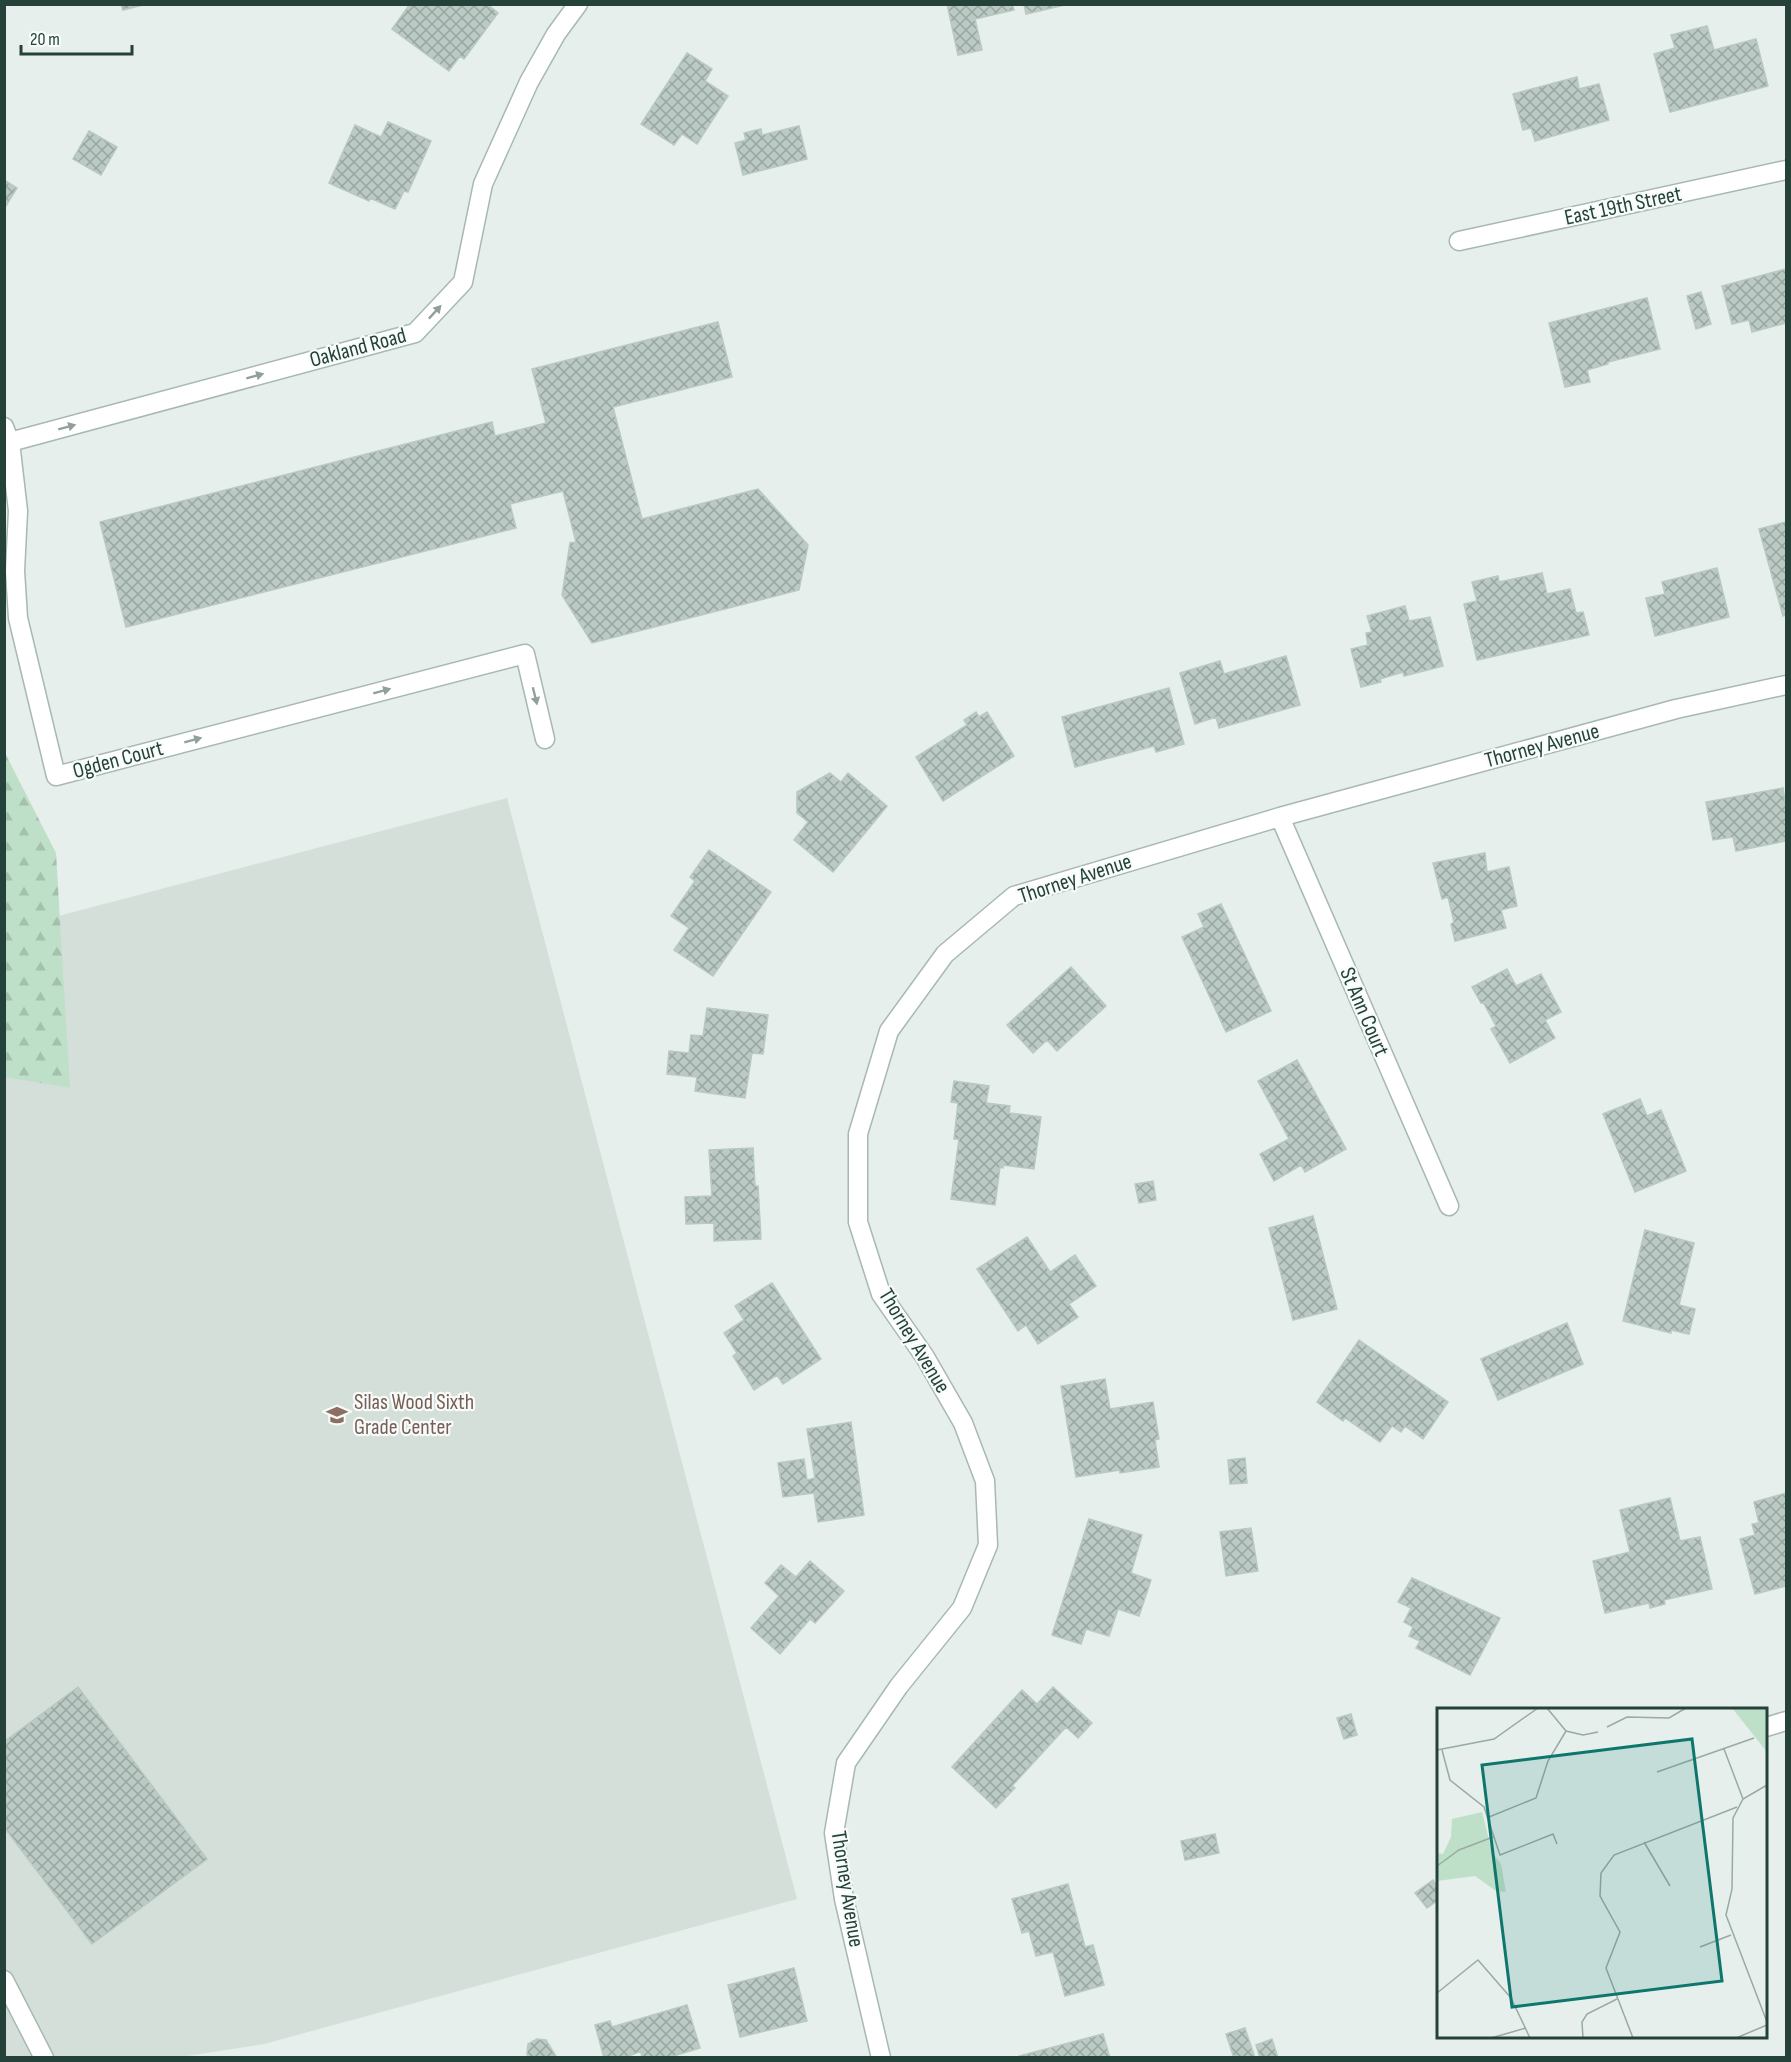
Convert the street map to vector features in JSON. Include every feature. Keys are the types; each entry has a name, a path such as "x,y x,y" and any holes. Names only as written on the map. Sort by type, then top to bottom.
{"street":[{"name":"Oakland Road","path":"7,435 416,333 463,282 483,184 529,82 556,34 578,4"},
{"name":"East 19th Street","path":"1459,241 1786,170"},
{"name":"Ogden Court","path":"7,435 18,511 11,620 56,776 525,654 545,739"},
{"name":"Thorney Avenue","path":"881,2058 844,1899 834,1833 846,1763 899,1686 962,1608 988,1545 985,1480 963,1423 924,1356 881,1294 858,1222 858,1134 889,1031 945,954 1014,896 1280,817 1656,714 1786,685"},
{"name":"St Ann Court","path":"1280,817 1449,1206"},
{"path":"1767,1727 1786,1721"},
{"path":"4,1980 44,2058"}],"shaded area":[{"name":"Silas Wood Sixth Grade Center","path":"507,798 797,1899 264,2044 175,2058 5,2058 5,930"}],"green space":[{"path":"5,753 56,853 70,1088 5,1077"}],"building":[{"path":"121,4 147,4 123,10"},
{"path":"410,4 487,4 498,13 464,59 460,56 449,71 392,29"},
{"path":"947,4 1012,4 1014,10 975,19 982,50 958,55"},
{"path":"1024,4 1069,4 1026,14"},
{"path":"1707,26 1714,50 1756,39 1768,86 1670,112 1654,54 1675,48 1671,35"},
{"path":"687,53 712,69 705,81 728,96 697,144 682,134 674,145 641,124"},
{"path":"1577,77 1579,89 1599,84 1609,120 1535,141 1531,128 1523,130 1513,94"},
{"path":"388,122 431,141 408,192 404,191 395,209 370,198 369,201 329,183 355,125 381,137"},
{"path":"799,126 807,159 743,175 735,143 746,140 744,133 761,129 762,135"},
{"path":"89,131 117,147 101,175 73,159"},
{"path":"4,180 17,188 4,209"},
{"path":"1786,269 1786,323 1752,332 1749,320 1732,324 1722,286"},
{"path":"1701,292 1711,324 1696,329 1687,296"},
{"path":"1647,298 1660,349 1608,362 1608,364 1587,370 1590,382 1565,387 1549,323"},
{"path":"718,322 732,377 613,407 642,519 758,489 808,545 799,590 592,643 562,595 570,543 576,542 563,491 510,504 516,528 126,627 100,522 492,422 495,436 546,423 532,369"},
{"path":"1786,522 1786,615 1783,616 1759,529"},
{"path":"1717,568 1729,617 1655,636 1646,598 1665,594 1662,582"},
{"path":"1542,573 1547,594 1570,589 1576,613 1583,612 1589,635 1477,660 1464,604 1477,601 1472,582 1498,576 1499,582"},
{"path":"1405,606 1409,621 1430,617 1443,666 1404,676 1403,672 1380,679 1381,682 1361,687 1351,649 1368,645 1366,633 1372,632 1367,616"},
{"path":"1286,656 1300,705 1219,728 1216,717 1195,724 1180,673 1220,661 1224,674"},
{"path":"1169,688 1184,744 1156,752 1154,746 1075,767 1062,717"},
{"path":"976,712 979,717 987,712 1014,756 943,801 916,757 967,725 964,720"},
{"path":"830,773 841,782 848,773 887,806 833,872 794,840 808,822 797,813 797,792"},
{"path":"1783,788 1786,809 1786,841 1736,851 1733,837 1713,840 1706,802"},
{"path":"709,850 771,892 713,976 674,950 689,928 671,916 695,881 690,877"},
{"path":"1485,853 1487,872 1509,867 1517,906 1501,910 1506,928 1455,941 1451,924 1454,922 1448,897 1442,899 1433,863"},
{"path":"1221,904 1271,1011 1226,1032 1182,937 1204,927 1198,914"},
{"path":"1071,967 1106,1006 1057,1051 1047,1040 1033,1053 1007,1025"},
{"path":"1507,969 1516,986 1541,974 1561,1012 1545,1020 1555,1038 1510,1063 1491,1029 1496,1026 1472,987"},
{"path":"707,1008 768,1015 763,1054 752,1053 745,1098 695,1091 697,1077 667,1074 669,1051 689,1053 691,1035 703,1036"},
{"path":"1297,1060 1346,1149 1305,1172 1301,1165 1274,1181 1260,1154 1289,1139 1258,1081"},
{"path":"954,1081 989,1086 986,1103 1010,1106 1009,1113 1041,1117 1034,1169 1003,1165 1003,1168 1000,1167 995,1205 951,1199 959,1139 954,1139 958,1103 951,1102"},
{"path":"1640,1099 1647,1116 1661,1110 1686,1171 1635,1192 1603,1114"},
{"path":"753,1148 761,1239 714,1241 714,1223 686,1224 685,1197 712,1196 709,1150"},
{"path":"1153,1181 1156,1200 1139,1203 1135,1184"},
{"path":"1313,1216 1337,1309 1293,1320 1269,1228"},
{"path":"1645,1230 1694,1243 1679,1305 1695,1309 1689,1334 1671,1330 1671,1333 1623,1321"},
{"path":"1027,1237 1050,1272 1075,1255 1096,1286 1069,1304 1078,1317 1038,1344 1026,1325 1018,1331 977,1269"},
{"path":"772,1283 821,1359 783,1384 777,1375 754,1390 733,1356 737,1353 724,1333 744,1320 735,1306"},
{"path":"1567,1323 1583,1364 1498,1400 1481,1359"},
{"path":"1359,1340 1448,1402 1423,1439 1405,1426 1401,1432 1392,1426 1380,1442 1345,1418 1343,1421 1317,1402"},
{"path":"1105,1379 1110,1409 1153,1402 1159,1439 1155,1440 1159,1467 1076,1477 1061,1386"},
{"path":"851,1422 864,1515 818,1522 814,1493 783,1497 778,1463 804,1459 807,1480 815,1478 807,1429"},
{"path":"1245,1458 1247,1483 1230,1484 1228,1460"},
{"path":"1786,1493 1786,1586 1755,1594 1740,1539 1755,1535 1752,1524 1759,1523 1754,1502"},
{"path":"1670,1498 1680,1541 1700,1537 1712,1589 1664,1600 1665,1604 1650,1608 1649,1603 1605,1613 1593,1561 1630,1552 1620,1510"},
{"path":"1089,1519 1142,1535 1131,1573 1151,1580 1139,1616 1118,1609 1109,1636 1086,1629 1081,1644 1052,1635"},
{"path":"1251,1528 1258,1571 1226,1576 1220,1532"},
{"path":"810,1561 844,1591 815,1623 810,1619 780,1654 751,1628 779,1596 765,1583 781,1565 796,1577"},
{"path":"1412,1578 1500,1618 1470,1675 1416,1648 1420,1641 1409,1636 1413,1627 1404,1622 1411,1608 1398,1602"},
{"path":"78,1687 207,1859 92,1944 4,1827 4,1742"},
{"path":"1053,1687 1092,1723 1078,1738 1066,1727 1012,1786 1015,1788 996,1808 952,1767 1022,1690 1037,1704"},
{"path":"1351,1714 1357,1735 1344,1739 1337,1718"},
{"path":"1215,1834 1219,1853 1185,1860 1181,1841"},
{"path":"1433,1880 1437,1886 1437,1901 1427,1908 1415,1893"},
{"path":"1068,1884 1085,1947 1093,1945 1104,1985 1065,1996 1053,1952 1036,1956 1029,1931 1022,1933 1012,1899"},
{"path":"794,1968 807,2021 740,2037 728,1985"},
{"path":"687,2005 700,2048 667,2058 642,2058 641,2051 624,2058 604,2058 595,2025 610,2021 612,2027"},
{"path":"1245,2028 1255,2058 1234,2058 1226,2034"},
{"path":"1103,2034 1110,2058 1019,2058 1019,2056"},
{"path":"537,2039 546,2040 557,2058 529,2058 528,2044"},
{"path":"1272,2039 1278,2058 1260,2058 1256,2045"}],"place":[{"name":"Silas Wood Sixth Grade Center","path":"337,1415"}]}
